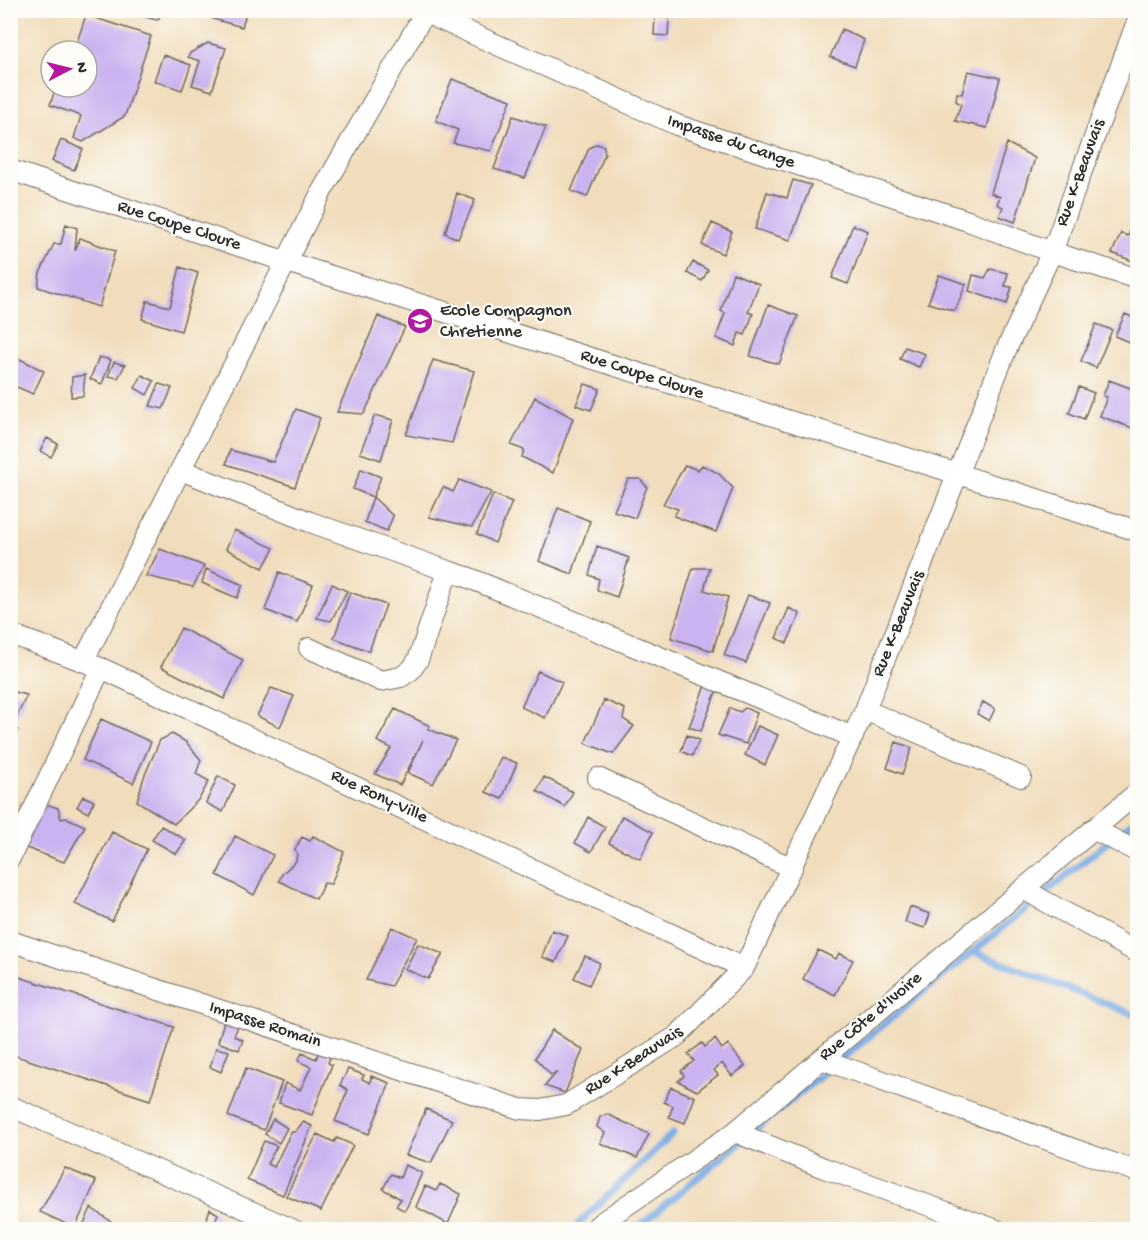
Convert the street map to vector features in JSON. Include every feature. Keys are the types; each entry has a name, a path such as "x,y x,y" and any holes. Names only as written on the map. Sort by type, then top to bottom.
{"street":[{"name":"Impasse du Cange","path":"422,12 677,125 1137,279"},
{"path":"10,858 92,664 180,470 322,191 422,12"},
{"name":"Rue K-Beauvais","path":"520,1109 540,1110 566,1106 678,1036 744,968 865,710 1006,350 1052,252 1137,19"},
{"name":"Rue Coupe Cloure","path":"10,170 287,262 1137,531"},
{"path":"180,470 310,522 467,577 853,737"},
{"path":"309,648 381,681 401,677 411,670 418,660 448,572"},
{"name":"Rue Rony-Ville","path":"10,634 92,664 744,968"},
{"path":"865,710 1021,777"},
{"path":"598,778 792,868"},
{"name":"Rue Côte d'Ivoire","path":"603,1227 735,1132 1137,792"},
{"path":"1093,829 1137,852"},
{"path":"1023,889 1137,953"},
{"name":"Impasse Romain","path":"10,941 520,1109"},
{"path":"821,1059 1137,1172"},
{"path":"10,1106 294,1230"},
{"path":"735,1132 824,1168 997,1230"}],"building":[{"path":"117,10 162,10 158,20"},
{"path":"216,10 247,10 242,27 213,19"},
{"path":"86,15 151,36 125,116 83,142 74,138 81,116 50,105 52,99 99,99 99,39 78,39"},
{"path":"655,17 669,18 668,36 654,35"},
{"path":"842,29 864,40 855,66 830,57"},
{"path":"208,43 226,48 212,91 192,85 200,61 188,57 190,53"},
{"path":"163,55 191,65 182,90 154,81"},
{"path":"1138,61 1138,84 1131,82"},
{"path":"968,71 1000,78 987,128 955,121 961,104 956,101 957,93 962,94"},
{"path":"452,79 511,100 491,151 453,143 458,130 436,121"},
{"path":"513,116 546,127 525,178 494,169"},
{"path":"61,140 83,149 74,170 52,161"},
{"path":"1007,143 1035,158 1015,222 999,216 1003,207 997,204 1000,197 991,193"},
{"path":"596,144 604,146 605,154 587,197 571,191 589,148"},
{"path":"793,180 811,185 790,240 755,229 767,192 787,198"},
{"path":"457,193 475,200 458,239 445,233"},
{"path":"1136,216 1138,217 1138,263 1112,253 1121,233 1128,236"},
{"path":"712,223 732,232 723,254 702,245"},
{"path":"66,224 77,228 75,251 80,238 115,251 99,307 38,287 40,273 54,244 61,244"},
{"path":"853,225 868,231 848,284 832,278"},
{"path":"693,262 708,270 702,281 687,273"},
{"path":"180,267 198,273 181,331 142,319 147,301 170,307"},
{"path":"990,269 1008,273 1005,286 1012,287 1007,304 969,291 973,275 985,278"},
{"path":"733,273 759,284 748,312 753,314 745,335 739,333 735,346 716,338 725,313 721,311"},
{"path":"939,275 966,284 955,311 928,303"},
{"path":"768,305 798,316 779,364 750,356"},
{"path":"1125,314 1138,320 1138,346 1115,336"},
{"path":"378,316 405,327 364,414 337,412"},
{"path":"1096,324 1112,330 1096,368 1081,361"},
{"path":"905,347 925,354 919,367 900,359"},
{"path":"14,356 44,371 33,394 10,384 10,365"},
{"path":"99,357 111,360 102,384 90,379"},
{"path":"433,360 474,371 452,443 406,435"},
{"path":"114,362 125,365 118,378 108,376"},
{"path":"85,375 83,396 71,397 72,377"},
{"path":"142,375 154,381 147,395 135,388"},
{"path":"1109,380 1138,391 1138,414 1132,428 1100,416 1107,397 1103,396"},
{"path":"159,384 172,388 163,409 150,406"},
{"path":"585,384 600,389 591,410 576,405"},
{"path":"1079,387 1094,393 1084,419 1069,413"},
{"path":"535,397 573,418 553,473 522,457 524,450 511,445"},
{"path":"296,409 320,418 295,487 226,464 230,450 273,462"},
{"path":"375,415 393,420 381,460 360,453"},
{"path":"47,438 58,444 51,457 40,451"},
{"path":"685,465 698,470 702,465 718,473 733,488 716,532 674,516 678,509 663,504"},
{"path":"361,469 381,477 373,497 353,489"},
{"path":"628,479 640,479 647,487 635,518 614,511"},
{"path":"459,480 491,492 472,527 429,517 443,487 453,492"},
{"path":"493,494 512,502 495,543 477,534"},
{"path":"373,497 393,516 387,531 365,522"},
{"path":"558,508 590,521 572,574 539,561"},
{"path":"234,530 274,548 263,568 226,549"},
{"path":"597,546 629,558 617,597 597,590 599,579 589,575"},
{"path":"160,549 204,566 193,587 146,576"},
{"path":"693,568 710,568 704,590 728,597 713,651 671,638"},
{"path":"206,569 243,585 237,598 202,583"},
{"path":"279,572 313,585 297,622 265,610"},
{"path":"332,584 347,591 331,621 317,618"},
{"path":"350,592 386,605 369,651 334,638"},
{"path":"748,595 770,603 746,663 724,655"},
{"path":"789,608 800,614 787,643 776,638"},
{"path":"181,628 243,660 224,699 161,667"},
{"path":"538,671 562,682 545,718 521,707"},
{"path":"706,683 718,687 701,731 689,727"},
{"path":"271,688 294,696 280,727 257,716"},
{"path":"10,691 27,695 13,724 10,724"},
{"path":"604,700 625,709 623,719 634,726 613,754 585,743"},
{"path":"983,702 995,709 989,721 977,714"},
{"path":"730,708 740,712 745,708 757,713 746,744 718,735"},
{"path":"395,709 430,726 428,729 456,740 433,784 408,773 423,740 400,785 375,774 391,748 377,741"},
{"path":"101,719 151,742 133,783 83,760"},
{"path":"758,726 778,735 765,765 745,755"},
{"path":"10,727 18,730 10,745"},
{"path":"172,734 186,742 201,760 196,774 209,781 199,799 174,824 137,801 144,777 160,740"},
{"path":"687,735 699,740 692,756 681,751"},
{"path":"896,742 912,748 902,774 887,768"},
{"path":"501,757 517,763 502,799 486,792"},
{"path":"218,776 235,785 223,812 206,803"},
{"path":"544,777 573,792 565,807 537,791"},
{"path":"83,796 94,801 88,813 77,807"},
{"path":"43,803 58,808 61,819 67,818 85,826 64,862 21,846"},
{"path":"622,816 653,832 640,859 609,843"},
{"path":"588,817 605,827 591,852 575,843"},
{"path":"161,826 186,840 176,854 152,840"},
{"path":"112,832 147,849 112,921 75,904"},
{"path":"235,836 273,855 254,895 217,875"},
{"path":"313,836 344,852 331,884 324,883 316,899 279,881 282,874 296,861 295,849 302,837 310,841"},
{"path":"910,907 930,914 925,928 905,922"},
{"path":"392,927 417,938 391,986 366,980"},
{"path":"552,930 568,936 556,962 542,957"},
{"path":"418,944 443,954 428,979 405,969"},
{"path":"818,950 836,959 839,953 853,960 835,995 803,979"},
{"path":"585,956 600,963 589,985 574,978"},
{"path":"10,974 174,1027 150,1100 10,1054"},
{"path":"224,1021 238,1026 234,1036 243,1040 239,1050 218,1042"},
{"path":"552,1030 583,1050 565,1093 545,1086 557,1072 551,1075 535,1058"},
{"path":"715,1039 722,1049 728,1044 745,1066 732,1076 722,1063 714,1070 718,1075 697,1091 678,1081 684,1076 681,1071 694,1061 688,1054 702,1043 705,1047"},
{"path":"216,1048 229,1051 221,1072 210,1067"},
{"path":"320,1049 332,1052 328,1063 332,1065 312,1115 279,1103 285,1083 300,1090 311,1067 298,1061 302,1053 316,1059"},
{"path":"246,1068 282,1082 264,1130 228,1116"},
{"path":"348,1069 364,1075 362,1079 370,1083 371,1076 390,1083 369,1134 335,1121 348,1090 340,1085"},
{"path":"671,1087 695,1097 685,1123 669,1117 673,1106 664,1102"},
{"path":"426,1109 452,1120 431,1163 406,1155"},
{"path":"607,1114 649,1134 637,1158 600,1143 605,1133 597,1127 600,1117"},
{"path":"273,1119 287,1128 279,1143 265,1134"},
{"path":"303,1122 312,1126 283,1195 247,1180 264,1141 277,1146 267,1164 274,1167 291,1132 295,1132"},
{"path":"317,1134 334,1142 337,1138 353,1145 321,1211 286,1196"},
{"path":"405,1165 422,1173 405,1211 396,1206 401,1199 383,1189 391,1174 400,1178"},
{"path":"65,1168 96,1181 75,1228 40,1212"},
{"path":"440,1184 461,1194 448,1224 416,1207 425,1186 436,1191"},
{"path":"91,1208 115,1224 113,1230 81,1230"},
{"path":"210,1209 218,1214 211,1230 203,1230"}],"waterway":[{"path":"635,1230 1138,817"},
{"path":"974,952 1138,1016"},
{"path":"572,1230 673,1133"}],"place":[{"name":"Ecole Compagnon Chretienne","path":"420,321"}]}
